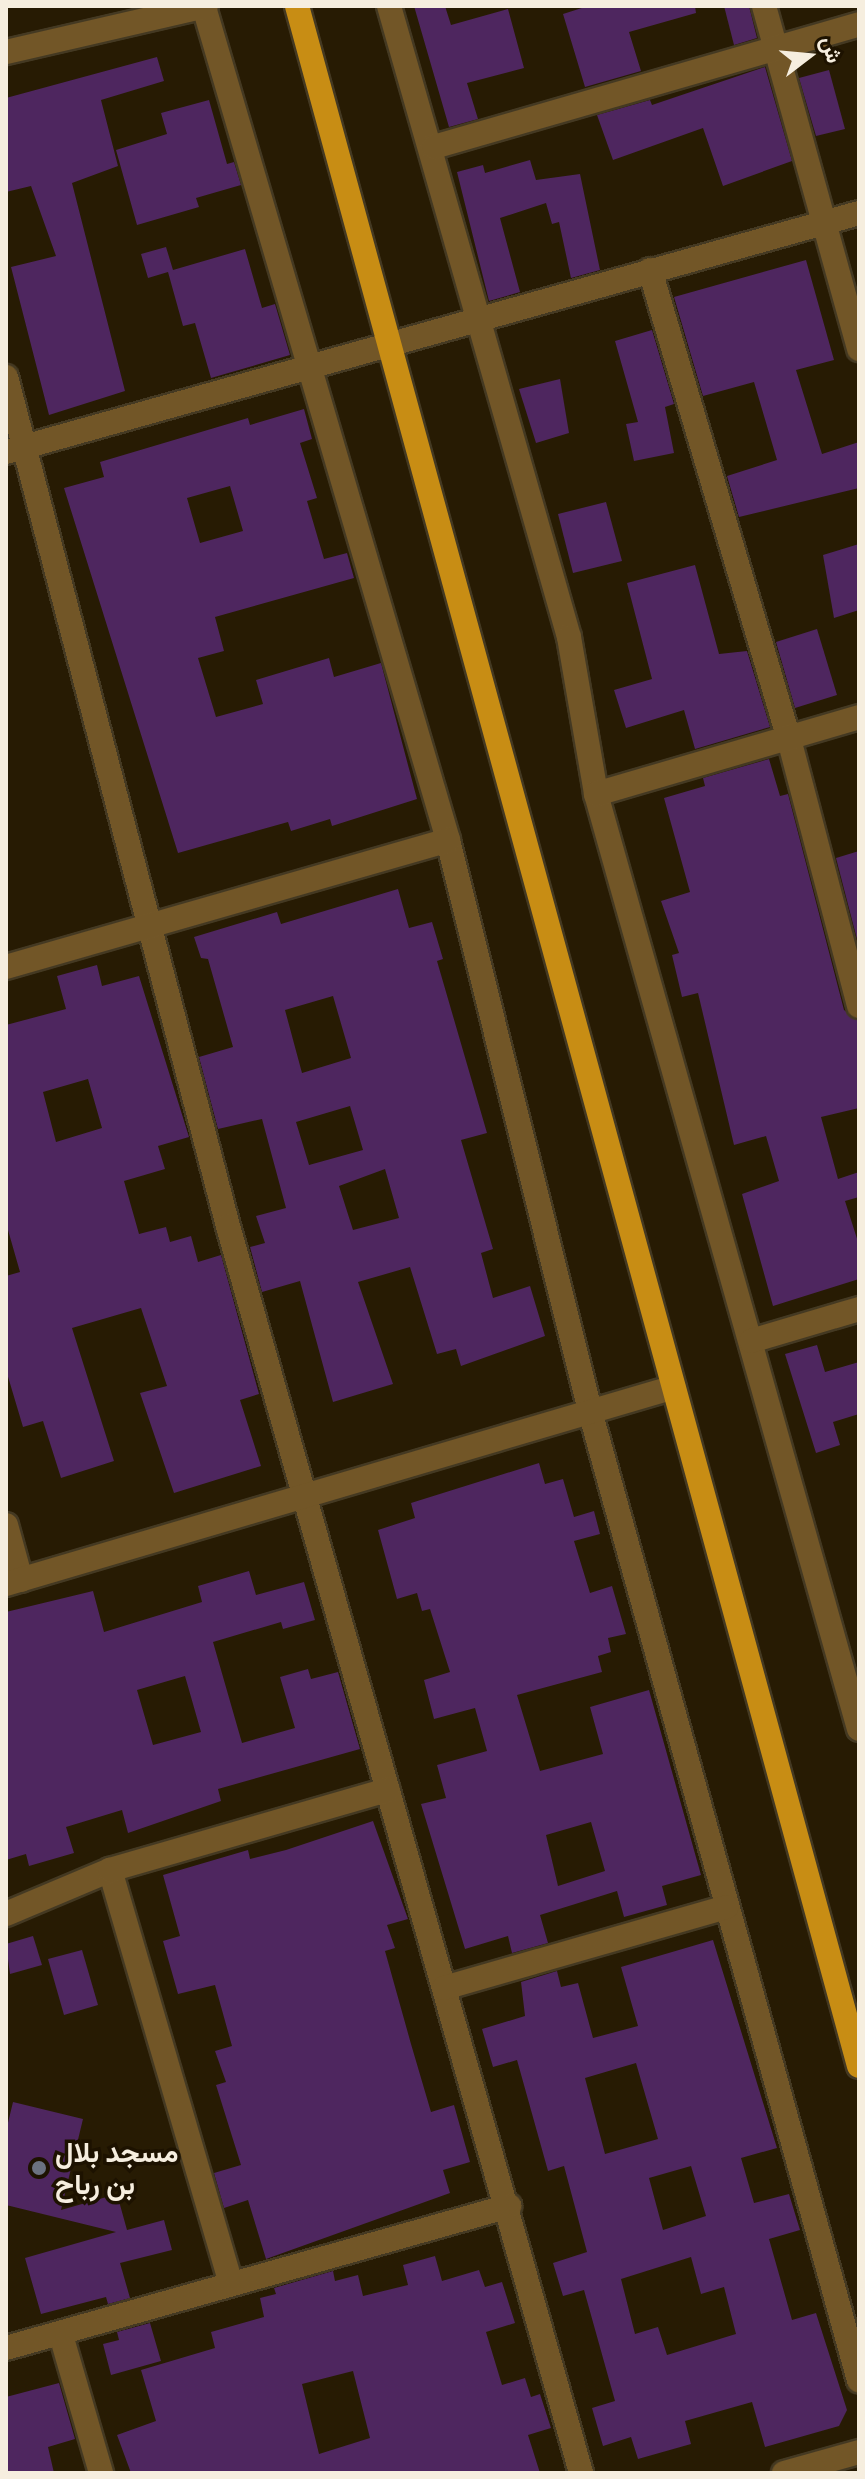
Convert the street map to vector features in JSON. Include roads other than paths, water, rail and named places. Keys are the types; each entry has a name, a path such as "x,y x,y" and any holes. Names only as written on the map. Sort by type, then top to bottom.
{"main road":[{"path":"297,6 859,2066"}],"street":[{"path":"6,52 205,6 307,367 448,840 590,1411 859,2380"},
{"path":"389,6 434,147 478,322 569,637 596,794 751,1341 852,1682 859,1729"},
{"path":"764,6 859,349"},
{"path":"434,147 777,52 859,24"},
{"path":"16,450 859,213"},
{"path":"650,270 789,739 859,1006"},
{"path":"6,377 16,450 303,1497 509,2206 581,2473"},
{"path":"596,794 859,717"},
{"path":"6,967 448,840"},
{"path":"751,1341 859,1309"},
{"path":"6,1525 13,1582 674,1387"},
{"path":"6,1914 110,1870 388,1790"},
{"path":"110,1870 230,2281"},
{"path":"444,1988 727,1907"},
{"path":"6,2348 61,2335 230,2281 509,2206"},
{"path":"61,2335 101,2473"},
{"path":"784,2473 859,2452"}],"place":[{"name":"مسجد بلال بن رباح","path":"39,2168"}]}
